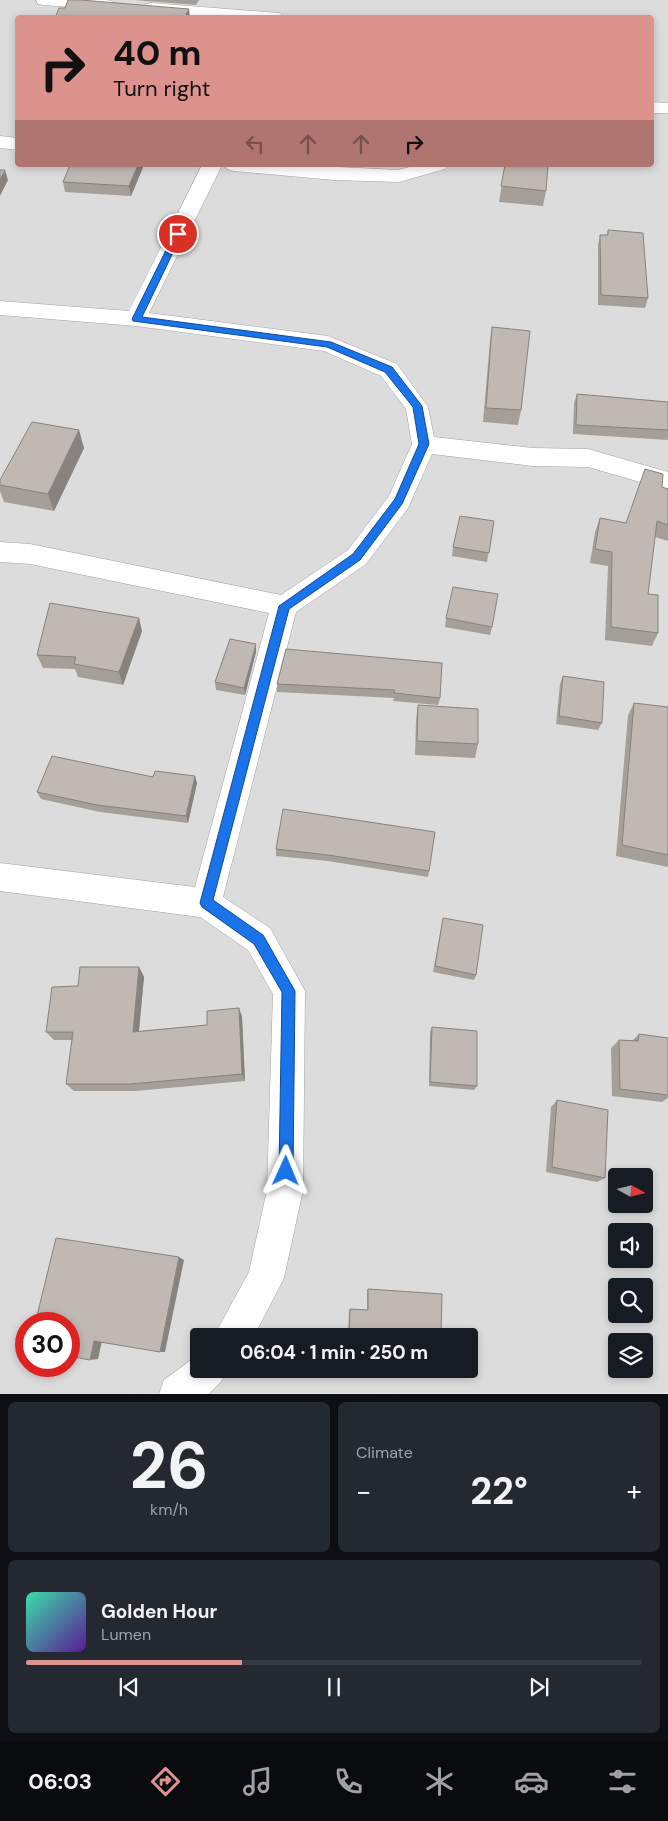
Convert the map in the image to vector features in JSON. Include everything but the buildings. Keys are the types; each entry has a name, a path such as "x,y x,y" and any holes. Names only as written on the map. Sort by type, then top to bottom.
{"street":[{"path":"44,0 241,15"},
{"path":"654,107 668,108"},
{"path":"0,142 15,144"},
{"path":"136,319 211,167"},
{"path":"256,167 334,174 400,176 431,167"},
{"path":"0,308 136,319 328,344 388,370 417,406 424,444 399,501 357,557 284,606 206,903"},
{"path":"424,444 533,457 588,458 668,481"},
{"path":"0,552 30,554 284,606"},
{"path":"0,877 206,903 259,939 289,991 285,1190 266,1278 238,1328"},
{"path":"178,1394 197,1378"}],"shaded area":[{"path":"0,0 668,0 668,1393 0,1394"}],"route":[{"path":"178,234 136,319 328,344 388,370 417,406 424,444 399,501 357,557 284,606 206,903 259,939 289,991 286,1171"}]}
